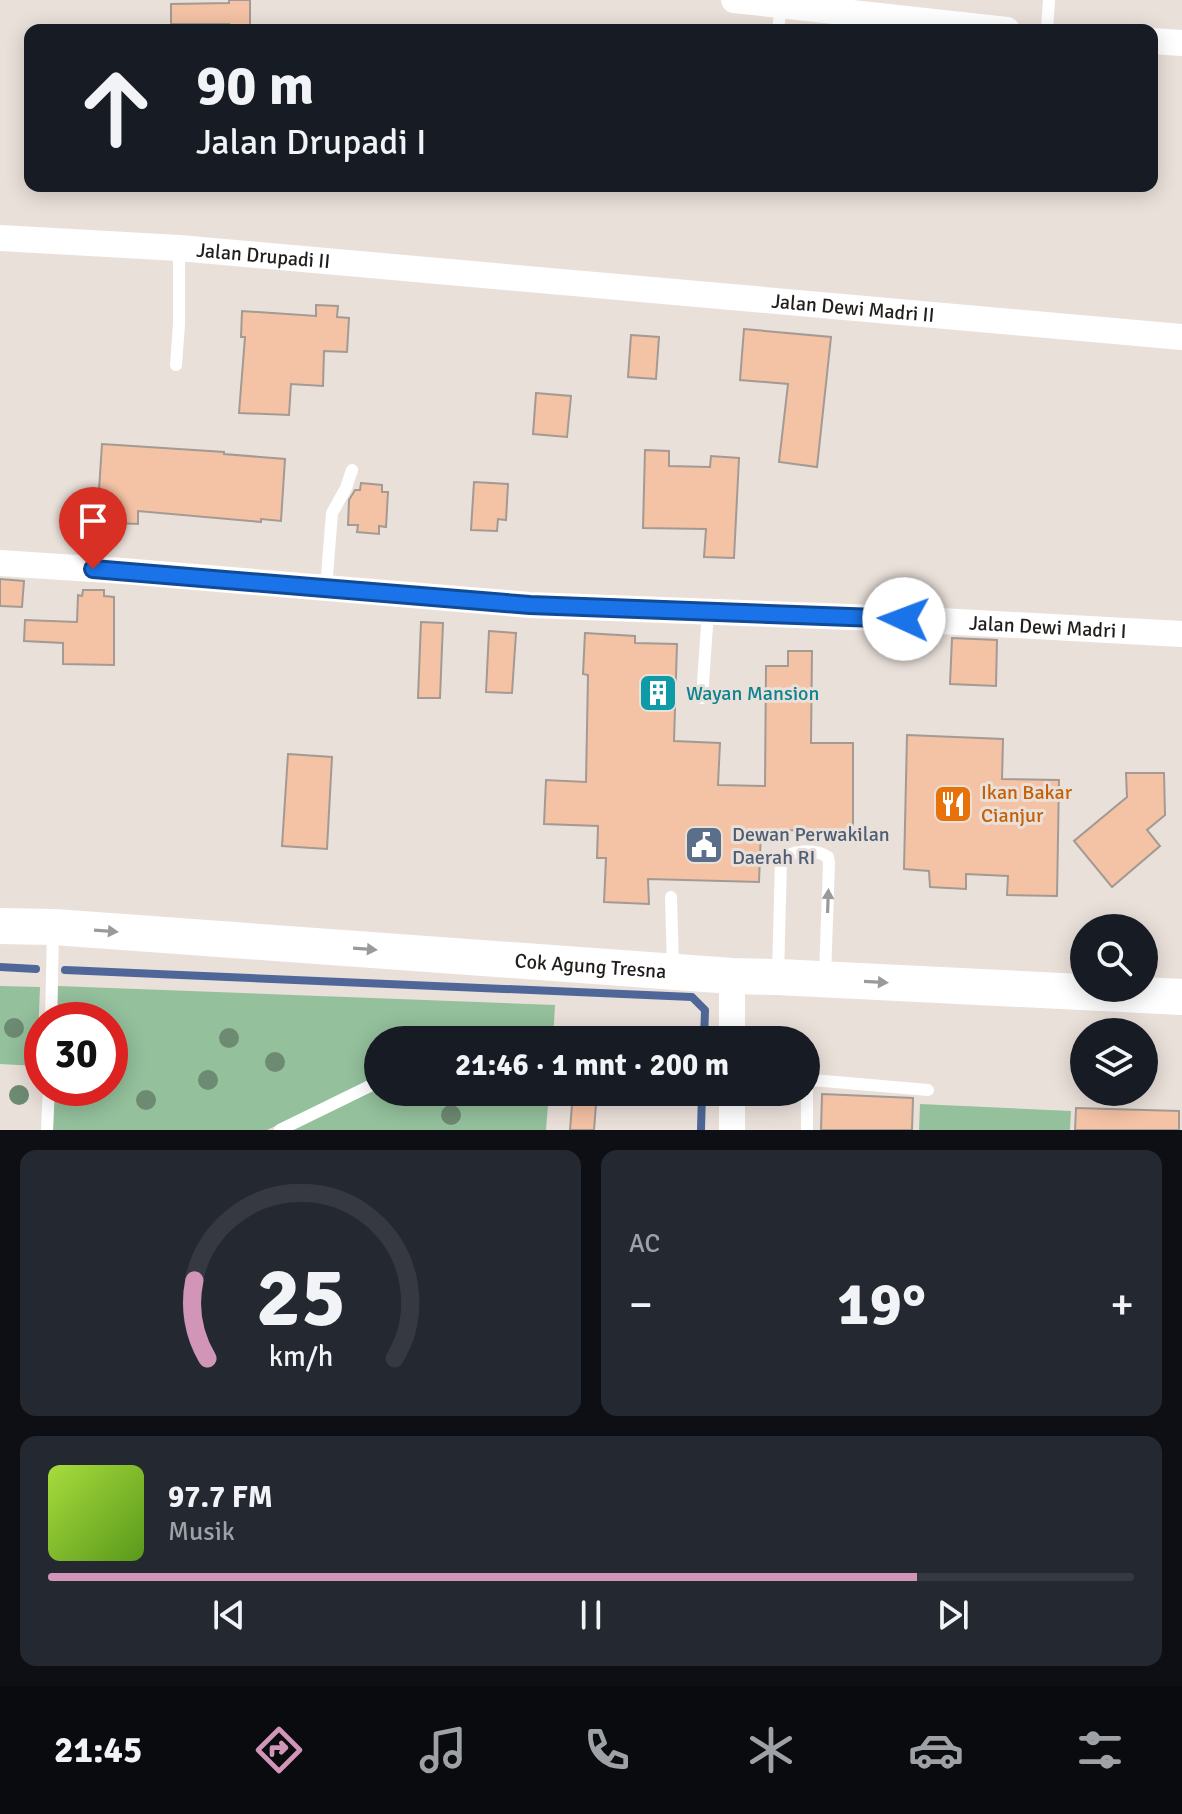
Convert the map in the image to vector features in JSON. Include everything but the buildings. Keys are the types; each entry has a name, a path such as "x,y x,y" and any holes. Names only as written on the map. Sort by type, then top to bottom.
{"main road":[{"name":"Cok Agung Tresna","path":"0,926 54,927 732,976 1182,997"}],"street":[{"path":"734,0 779,18 823,5 921,24"},
{"path":"1158,41 1182,43"},
{"name":"Jalan Drupadi II","path":"0,238 179,248 525,279"},
{"name":"Jalan Dewi Madri II","path":"525,279 1182,337"},
{"name":"Jalan Dewi Madri I","path":"0,563 530,605 904,619 1182,634"},
{"path":"732,976 732,1026"},
{"path":"732,1106 732,1130"}],"lane":[{"path":"1047,24 1049,0"},
{"path":"176,365 179,248"},
{"path":"326,588 332,513 352,470"},
{"path":"702,698 708,611"},
{"path":"778,977 781,860 791,852 821,852 828,857 829,863 825,979"},
{"path":"671,897 673,970"},
{"path":"52,1002 54,927"},
{"path":"807,1130 807,1087 812,1080 928,1090"},
{"path":"280,1130 364,1089"},
{"path":"47,1130 48,1106"}],"green space":[{"path":"0,986 40,987 39,1002 24,1002 24,1065 0,1064"},
{"path":"58,986 555,1005 554,1026 364,1026 364,1085 267,1130 53,1130 54,1106 128,1106 128,1002 58,1002"},
{"path":"364,1093 364,1106 548,1106 546,1130 292,1130"},
{"path":"920,1104 1071,1111 1070,1130 919,1130"}],"waterway":[{"path":"0,967 36,969"},
{"path":"65,970 692,997 705,1010 704,1026"},
{"path":"701,1130 702,1106"}],"place":[{"name":"Wayan Mansion","path":"658,693"},
{"name":"Ikan Bakar Cianjur","path":"953,804"},
{"name":"Dewan Perwakilan Daerah RI","path":"704,845"}],"route":[{"path":"93,569 530,605 904,619"}]}
